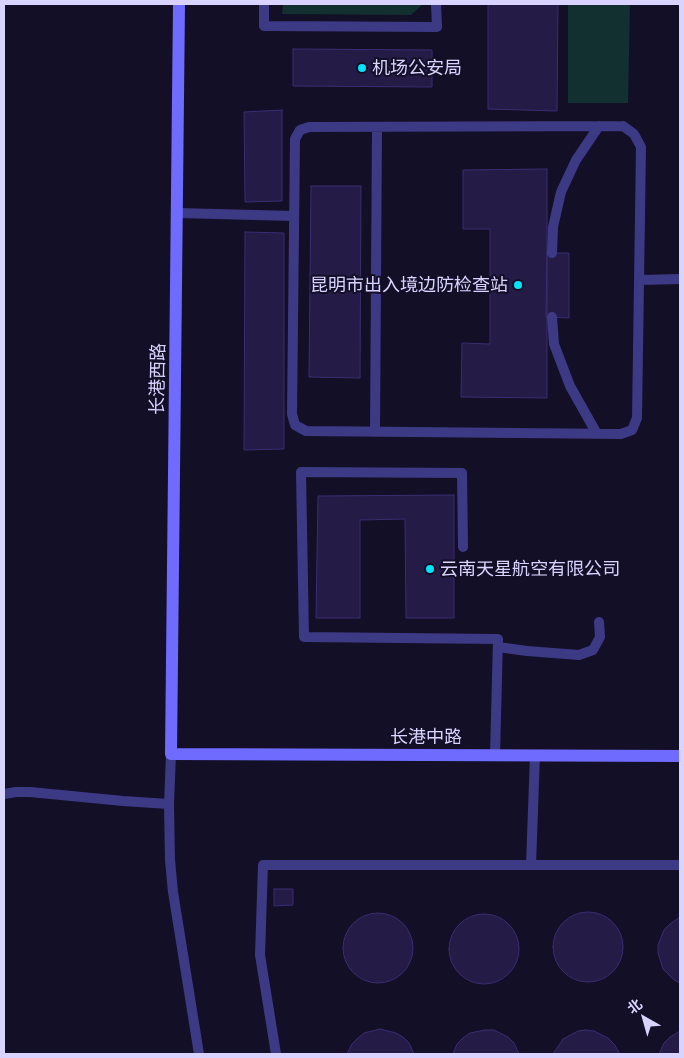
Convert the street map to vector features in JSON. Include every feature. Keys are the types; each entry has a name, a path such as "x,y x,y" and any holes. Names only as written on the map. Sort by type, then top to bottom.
{"street":[{"name":"长港西路","path":"171,754 179,4"},
{"name":"长港中路","path":"171,754 680,756"}],"lane":[{"path":"264,4 264,26 437,27 436,4"},
{"path":"375,432 377,126"},
{"path":"377,126 598,126 622,126 634,134 641,147 637,418 632,430 621,434 306,431 295,425 292,414 295,139 300,130 309,127 377,126"},
{"path":"552,253 553,227 561,192 576,160 598,126"},
{"path":"177,213 294,216"},
{"path":"640,280 680,279"},
{"path":"552,317 554,344 570,386 597,434"},
{"path":"463,547 462,473 301,472 304,637 498,639 495,755"},
{"path":"498,647 579,656 593,650 600,637 599,622"},
{"path":"171,754 169,804 170,860 173,892 199,1054"},
{"path":"531,865 535,755"},
{"path":"4,794 30,792 169,804"},
{"path":"276,1054 260,955 263,865 680,865"}],"green space":[{"path":"283,4 423,4 411,15 282,14"},
{"path":"568,4 630,4 628,103 568,103"}],"building":[{"path":"488,4 558,4 557,111 488,109"},
{"name":"机场公安局","path":"293,49 432,50 432,87 293,86"},
{"path":"282,110 282,201 245,202 244,112"},
{"name":"昆明市出入境边防检查站","path":"547,169 547,398 461,397 462,343 490,344 490,229 463,229 463,170"},
{"path":"311,186 361,186 360,378 309,377"},
{"path":"245,232 284,233 284,449 244,450"},
{"path":"547,253 569,253 569,318 546,317"},
{"name":"云南天星航空有限公司","path":"454,495 454,618 406,618 405,519 360,520 360,618 316,618 318,496"},
{"path":"274,889 293,889 293,905 274,906"},
{"path":"588,912 601,915 613,922 620,934 623,947 620,960 613,972 601,979 588,982 575,979 563,972 556,960 553,947 556,934 563,922 575,915"},
{"path":"378,913 391,916 403,923 410,935 413,948 410,961 403,973 391,980 378,983 365,980 353,973 346,961 343,948 346,935 353,923 365,916"},
{"path":"484,914 497,917 509,924 516,936 519,949 516,962 509,974 497,981 484,984 471,981 459,974 452,962 449,949 452,936 459,924 471,917"},
{"path":"680,917 680,983 663,969 658,953 658,945 664,930"},
{"path":"380,1029 403,1037 409,1043 414,1054 347,1054 352,1044 364,1033"},
{"path":"494,1030 508,1037 514,1043 519,1054 453,1054 457,1044 463,1038 470,1033"},
{"path":"578,1031 594,1031 608,1038 620,1054 553,1054 563,1039"},
{"path":"680,1031 680,1054 659,1054 664,1043"}],"place":[{"name":"机场公安局","path":"362,68"},
{"name":"昆明市出入境边防检查站","path":"518,285"},
{"name":"云南天星航空有限公司","path":"430,569"}]}
